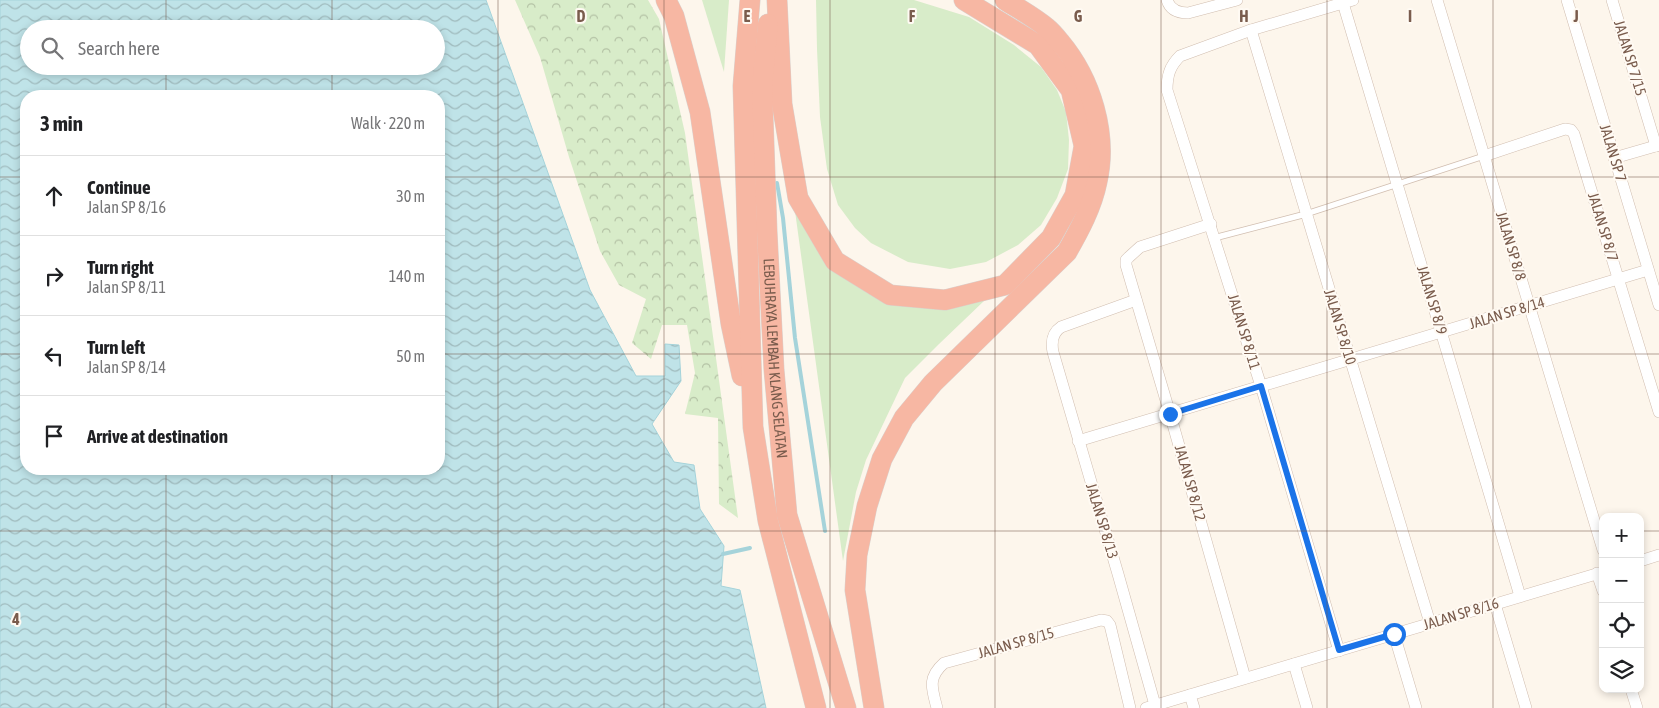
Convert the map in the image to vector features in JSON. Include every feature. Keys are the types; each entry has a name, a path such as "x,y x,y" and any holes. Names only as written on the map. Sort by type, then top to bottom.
{"highway":[{"path":"666,0 674,16 700,112 731,324 753,427"},
{"name":"LEBUHRAYA LEMBAH KLANG SELATAN","path":"750,0 743,86 753,427 768,521 816,708"},
{"name":"LEBUHRAYA LEMBAH KLANG SELATAN","path":"770,0 763,97 774,370 787,515 846,708"},
{"path":"777,0 782,104 798,198 836,261 890,296 946,300 1005,284 1051,238 1075,195 1084,146 1071,90 1038,45 964,0"},
{"path":"874,708 855,590 857,555 866,514 882,459 904,418 933,383 1066,252 1080,228 1098,182 1100,150 1097,122 1090,95 1079,68 1048,28 1005,0"}],"street":[{"path":"1167,0 1173,9 1182,13 1232,1"},
{"name":"JALAN SP 8/8","path":"1436,0 1599,537"},
{"name":"JALAN SP 7","path":"1567,0 1659,305"},
{"name":"JALAN SP 7/15","path":"1612,0 1657,145"},
{"path":"1251,30 1348,1"},
{"name":"JALAN SP 8/9","path":"1348,1 1397,185 1520,596"},
{"name":"JALAN SP 8/11","path":"1251,30 1180,56 1172,64 1168,72 1167,90 1261,386 1339,650"},
{"name":"JALAN SP 8/10","path":"1251,30 1430,623"},
{"name":"JALAN SP 8/7","path":"1484,156 1565,129 1571,130 1576,138 1659,412"},
{"path":"1614,158 1657,145"},
{"name":"JALAN SP 8/12","path":"1211,224 1140,247 1126,260 1127,271 1245,678"},
{"name":"JALAN SP 8/14","path":"1078,441 1648,270"},
{"name":"JALAN SP 8/13","path":"1136,300 1061,327 1056,330 1052,337 1053,352 1118,574 1150,707"},
{"path":"1644,559 1659,555"},
{"name":"JALAN SP 8/16","path":"1150,707 1599,572"},
{"path":"1496,604 1526,708"},
{"name":"JALAN SP 8/15","path":"938,708 932,685 933,676 944,663 1097,620 1104,620 1110,625 1130,708"},
{"path":"1394,634 1416,708"},
{"path":"1294,664 1307,708"},
{"path":"1632,693 1637,708"},
{"path":"1190,695 1194,708"}],"lane":[{"path":"1214,238 1306,214 1484,156"}],"green space":[{"path":"515,0 648,0 659,19 685,133 738,518 719,504 718,418 685,414 695,373 687,325 662,325 651,359 632,343 646,299 619,285 600,251 569,157 540,57"},
{"path":"702,0 729,0 724,72"},
{"path":"816,0 914,0 969,17 1014,45 1041,67 1057,90 1066,112 1069,140 1068,169 1057,198 1041,225 1018,245 986,262 950,269 908,262 871,243 855,228 838,205 827,169 820,117"},
{"path":"795,211 829,263 945,306 985,300 905,378 866,460 856,492 843,561"}],"water":[{"path":"0,0 486,0 590,290 636,376 665,376 665,344 679,345 681,381 652,424 674,462 694,465 700,509 724,546 721,586 740,590 766,708 0,708"}],"waterway":[{"path":"777,183 783,218 795,338 825,531"},
{"path":"723,554 750,548"}],"route":[{"path":"1170,414 1261,386 1339,650 1394,634"}]}
